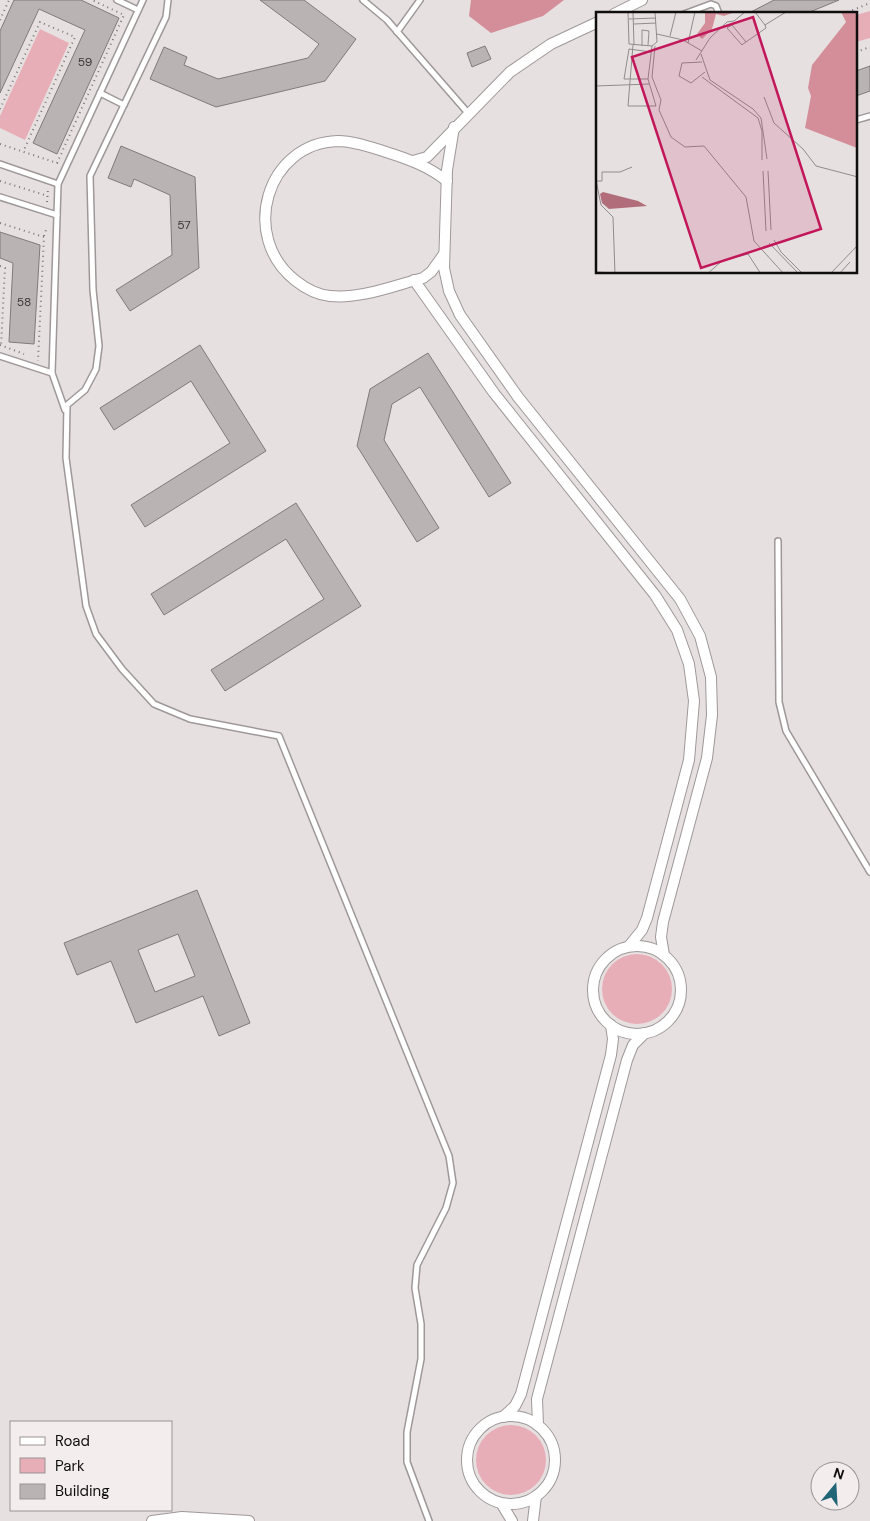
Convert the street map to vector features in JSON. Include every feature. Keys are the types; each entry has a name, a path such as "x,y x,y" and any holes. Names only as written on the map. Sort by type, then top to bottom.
{"street":[{"path":"618,12 642,0"},
{"path":"412,161 426,157 510,72 551,44 596,23"},
{"path":"454,127 447,181 444,268 449,291 460,315 518,396 680,599 700,636 711,677 712,715 707,758 663,922 661,937 664,955"},
{"path":"444,254 431,272 423,278 349,296 327,296 303,287 284,272 270,250 264,225 266,200 274,179 291,159 314,146 337,141 366,145 432,169 447,181"},
{"path":"414,280 494,393 656,595 677,630 689,664 694,701 688,760 647,918 642,930 629,946"},
{"path":"538,1425 537,1399 627,1060 633,1045 645,1033 662,1026 675,1013 679,1005 680,977 671,961 648,947 629,946 620,949 605,959 600,967 594,984 595,1002 598,1011 610,1025 627,1032 645,1033"},
{"path":"503,1417 515,1406 521,1394 611,1055 613,1039 610,1025"},
{"path":"503,1417 522,1417 538,1425 550,1439 555,1457 553,1475 543,1490 536,1496 519,1503 501,1503 492,1500 478,1489 469,1472 467,1463 470,1445 479,1430 494,1419 503,1417"},
{"path":"533,1521 536,1496"},
{"path":"501,1503 512,1521"},
{"path":"152,1521 182,1517 249,1521"}],"lane":[{"path":"117,0 138,10"},
{"path":"66,415 52,373 58,184 142,0"},
{"path":"168,0 166,16 90,176 93,290 99,346 96,369 85,390 67,405 66,415 66,458 86,606 96,634 122,669 154,704 190,719 279,736 449,1156 453,1183 446,1208 417,1265 415,1288 421,1324 421,1359 407,1432 407,1462 429,1521"},
{"path":"363,0 397,32 468,113"},
{"path":"397,32 420,0"},
{"path":"690,12 712,4 716,6 718,12"},
{"path":"100,93 124,104"},
{"path":"0,164 58,184"},
{"path":"0,197 57,215"},
{"path":"0,356 52,373"},
{"path":"778,541 779,702 786,731 870,872"}],"path":[{"path":"0,20 9,0"},
{"path":"0,144 57,163 124,15 92,0"},
{"path":"848,12 870,3"},
{"path":"0,109 40,22 74,37 23,152"},
{"path":"858,51 870,47"},
{"path":"0,180 58,198"},
{"path":"0,222 44,237 38,368"},
{"path":"0,266 6,268 1,345 29,355"}],"green space":[{"path":"870,11 870,38 858,41 858,14"},
{"path":"40,29 69,43 25,140 0,128 0,116"},
{"path":"637,954 656,960 666,970 672,989 666,1008 656,1018 637,1024 618,1018 608,1008 602,989 608,970 618,960"},
{"path":"511,1425 530,1431 540,1441 546,1460 540,1479 530,1489 511,1495 492,1489 482,1479 476,1460 482,1441 492,1431"}],"shaded area":[{"path":"471,0 564,0 543,16 491,33 469,16"}],"building":[{"path":"14,0 81,0 119,18 57,154 33,143 85,30 39,9 0,93 0,31"},
{"path":"260,0 304,0 356,39 325,81 216,107 150,79 164,47 187,57 184,65 218,79 308,58 319,44"},
{"path":"774,0 839,0 810,12 751,12"},
{"path":"485,46 491,59 472,67 467,53"},
{"path":"870,66 870,91 858,95 858,70"},
{"path":"121,146 195,177 199,268 130,311 116,290 172,255 170,195 134,179 131,187 108,178"},
{"path":"0,232 40,245 34,344 9,342 13,263 0,258"},
{"path":"200,345 266,451 145,527 131,505 230,443 191,381 114,430 100,408"},
{"path":"428,353 511,483 489,497 420,387 392,404 384,440 439,528 417,542 357,446 370,389"},
{"path":"296,503 361,606 225,691 211,670 324,599 286,539 164,615 151,594"},
{"path":"197,890 250,1023 219,1036 203,996 136,1023 111,961 77,975 64,943","holes":["178,934 195,976 155,992 138,950"]}]}
